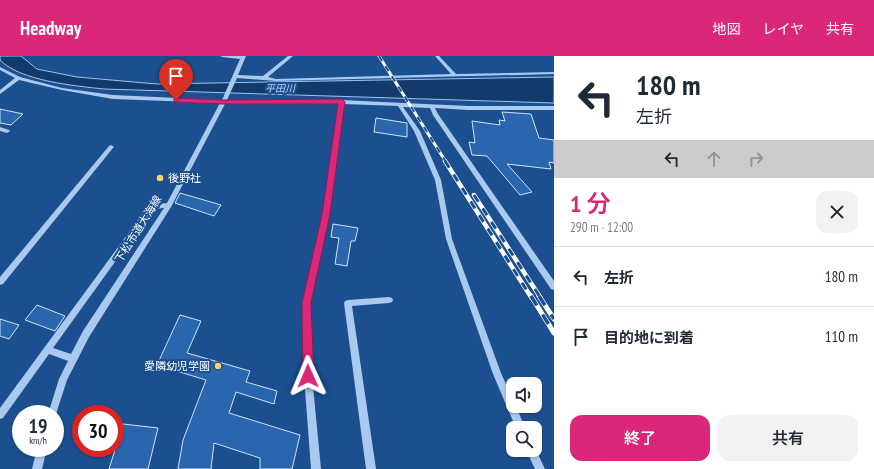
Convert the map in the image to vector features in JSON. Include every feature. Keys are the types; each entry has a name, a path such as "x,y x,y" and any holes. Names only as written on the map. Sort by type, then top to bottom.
{"street":[{"path":"222,56 244,57"},
{"path":"264,78 291,56"},
{"path":"438,56 454,75"},
{"name":"下松市道大海線","path":"55,405 63,379 86,334 169,205 224,100 244,57"},
{"path":"0,68 18,78 62,89 113,97 342,102 468,108 554,108"},
{"path":"236,76 276,80 554,73"},
{"path":"0,93 18,78"},
{"path":"316,469 308,376 306,303 326,214 342,102"},
{"path":"399,104 417,131 438,180 449,239 497,374 518,421"},
{"path":"432,107 435,114 554,287"},
{"path":"0,129 7,131"},
{"path":"0,282 111,147"},
{"path":"0,415 151,207 169,205"},
{"path":"371,469 348,303 388,300"},
{"path":"47,350 73,359"},
{"path":"37,469 40,457"},
{"path":"534,457 540,469"}],"water":[{"name":"平田川","path":"0,56 21,56 37,69 77,77 157,84 554,77 554,103 104,89 64,84 34,78 9,67 0,60"}],"building":[{"path":"0,109 23,114 11,125 0,123"},
{"path":"502,112 531,114 539,138 554,140 554,163 549,162 551,169 507,164 532,192 520,195 487,156 472,155 469,142 475,143 472,121 500,125 499,120 505,121"},
{"path":"376,118 407,123 407,137 374,132"},
{"path":"180,193 221,205 214,216 175,203"},
{"path":"333,224 358,228 355,241 351,241 347,266 335,264 339,238 331,237"},
{"path":"37,305 65,316 55,331 25,320"},
{"path":"180,315 201,321 187,353 250,371 246,382 277,391 274,404 236,392 229,413 300,435 292,469 260,469 260,458 214,443 211,469 178,469 183,440 206,380 157,365"},
{"path":"0,319 19,325 9,339 0,336"},
{"path":"124,424 158,428 148,469 109,469 113,457 124,457"}],"railway":[{"path":"379,56 446,162"},
{"path":"445,161 531,297"},
{"path":"474,195 540,297"},
{"path":"531,296 554,333"},
{"path":"539,296 554,319"}],"place":[{"name":"後野社","path":"160,178"},
{"name":"愛隣幼児学園","path":"218,366"}],"route":[{"path":"176,100 222,102 342,102 326,214 306,303 308,376"}]}
